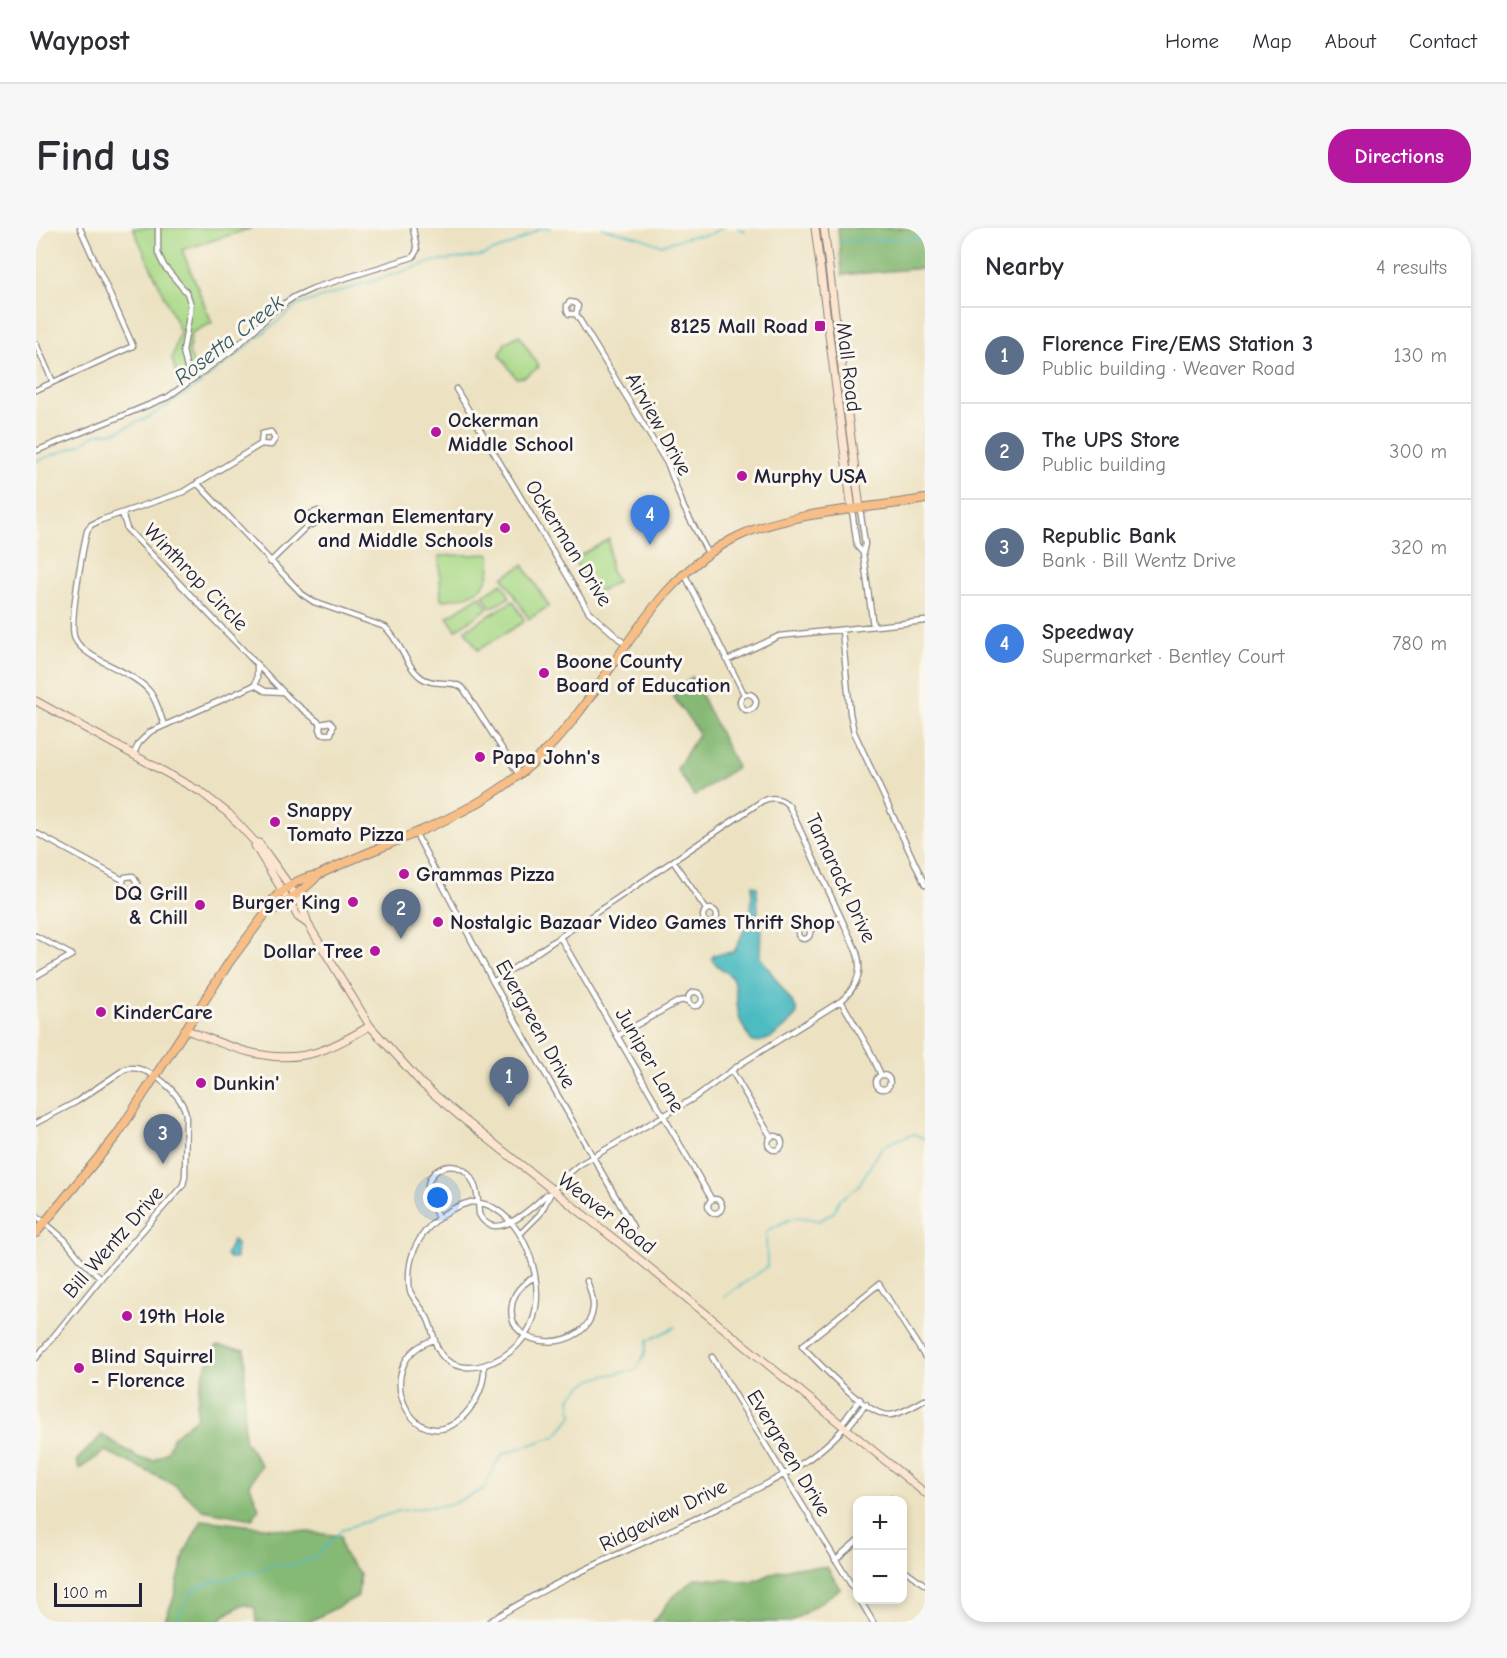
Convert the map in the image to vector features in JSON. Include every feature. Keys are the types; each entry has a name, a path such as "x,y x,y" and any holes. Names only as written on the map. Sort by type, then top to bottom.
{"main road":[{"name":"Mall Road","path":"815,228 856,509"},
{"name":"Mall Road","path":"824,228 856,509"},
{"path":"36,1233 102,1155 156,1077 230,961 266,913 268,905 288,893 310,885 318,875 443,822 480,802 519,775 564,732 661,598 684,573 708,553 739,536 774,524 925,499"},
{"name":"Weaver Road","path":"36,701 215,802 242,826 256,843 259,843 288,893 306,913 308,924 370,1026 426,1088 925,1493"},
{"path":"187,1030 252,1053 285,1058 322,1050 370,1026"}],"street":[{"path":"36,390 133,346 80,228"},
{"path":"36,451 168,397 234,349 276,309 294,297 314,288 413,257 417,250 413,228"},
{"path":"158,229 158,253 164,266 187,293 191,305 183,351 190,381"},
{"name":"Airview Drive","path":"576,314 668,465 684,508 708,553"},
{"path":"36,344 54,382"},
{"name":"Ockerman Drive","path":"456,389 589,612 626,645"},
{"path":"122,513 171,497 261,444"},
{"path":"197,483 270,562 308,598 385,627 423,679 438,683 455,683 463,688 519,775"},
{"path":"856,509 865,544 863,553 873,626"},
{"name":"Winthrop Circle","path":"164,725 155,700 145,687 83,650 73,634 72,619 87,531 96,522 122,513 133,535 283,692 321,724"},
{"path":"270,562 310,524"},
{"path":"684,573 744,694"},
{"path":"728,660 779,636 925,621"},
{"path":"842,630 854,732 925,885"},
{"path":"255,685 257,665"},
{"path":"132,754 144,737 164,725 255,685"},
{"path":"255,685 265,691 283,692"},
{"name":"Tamarack Drive","path":"493,982 762,801 770,798 781,800 792,811 856,950 860,966 854,988 841,1001 699,1095 592,1157 562,1179 552,1191"},
{"path":"36,833 123,880"},
{"name":"Evergreen Drive","path":"416,834 493,982 633,1227"},
{"path":"673,861 706,909"},
{"path":"810,930 840,917"},
{"path":"36,936 72,955 36,976"},
{"name":"Juniper Lane","path":"560,937 712,1200"},
{"path":"617,1036 679,1001 688,1000"},
{"path":"841,1001 869,1049 881,1075"},
{"path":"36,1123 76,1102 128,1068 139,1068 156,1077"},
{"path":"732,1071 771,1137"},
{"name":"Bill Wentz Drive","path":"36,1358 101,1278 183,1185 185,1108 174,1092 156,1077"},
{"path":"438,1218 428,1194 428,1187 432,1175 442,1167 455,1166 466,1172 480,1202 479,1214 486,1224 499,1227 533,1207 552,1191"},
{"path":"520,1234 540,1214 552,1191"},
{"path":"480,1202 497,1208 511,1221 520,1234 535,1277 536,1309 525,1336 506,1356 469,1368 453,1365 441,1355 434,1340 430,1321 409,1290 409,1270 418,1242 438,1218 459,1205 480,1202"},
{"path":"36,1215 65,1240 73,1252 101,1278"},
{"path":"535,1277 519,1288 512,1304 513,1323 525,1336 552,1342 566,1339 584,1329 591,1317 593,1299 587,1281"},
{"path":"925,1357 879,1284 802,1346 833,1377 876,1412 888,1415 899,1413 925,1400"},
{"path":"434,1340 415,1348 403,1367 401,1377 401,1396 405,1407 411,1417 425,1427 451,1426 463,1417 474,1404 485,1381 484,1365"},
{"name":"Evergreen Drive","path":"712,1357 853,1588"},
{"path":"844,1427 860,1399"},
{"path":"844,1427 866,1404"},
{"name":"Ridgeview Drive","path":"489,1622 549,1588 784,1476 817,1454 844,1427"},
{"path":"835,1560 853,1544"},
{"path":"907,1571 925,1585"},
{"name":"Evergreen Drive","path":"862,1604 873,1622"}],"green space":[{"path":"133,228 252,228 182,250 212,323 191,333 189,353 198,375 180,389 172,358 180,331"},
{"path":"838,228 925,228 925,268 842,275"},
{"path":"519,335 539,367 524,377 516,378 500,355 505,343"},
{"path":"609,539 610,569 617,582 592,595 574,559"},
{"path":"490,554 488,576 479,590 463,597 441,600 439,556"},
{"path":"523,565 549,606 529,619 503,577"},
{"path":"502,583 510,597 491,608 483,595"},
{"path":"480,596 488,608 456,630 447,617"},
{"path":"513,601 525,621 478,650 465,630"},
{"path":"692,677 737,767 694,796 677,769 699,733 673,696"},
{"path":"217,1346 245,1350 244,1439 261,1465 250,1485 259,1509 252,1519 203,1510 175,1485 106,1451 79,1469 77,1460 102,1435 139,1458 154,1460 167,1452 173,1437 197,1417 201,1380"},
{"path":"202,1520 341,1536 343,1552 360,1573 358,1596 309,1622 256,1622 255,1608 243,1604 222,1617 221,1622 164,1622 174,1597 185,1552"},
{"path":"796,1567 827,1567 840,1589 791,1622 653,1622 672,1598 696,1578 753,1582 776,1572"}],"water":[{"path":"753,885 757,887 758,915 761,922 760,957 797,1009 797,1014 783,1029 758,1042 752,1042 744,1029 738,1012 732,978 712,958 714,955 732,952 736,948 751,915"},
{"path":"233,1240 237,1243 236,1259 230,1259 226,1255"}],"waterway":[{"name":"Rosetta Creek","path":"36,461 80,445 96,434 115,432 149,417 200,384 298,305 435,261 480,256 515,243 539,229 551,228"},
{"name":"Rosetta Creek","path":"602,228 660,245 693,236 708,235 722,228"},
{"name":"Rosetta Creek","path":"738,228 745,231"},
{"name":"Rosetta Creek","path":"840,241 925,238"},
{"path":"724,1297 767,1267 766,1232 791,1219 803,1218 819,1221 834,1212 839,1200 857,1188 882,1147 914,1134 925,1139"},
{"path":"175,1622 194,1589 215,1581 260,1571 272,1565 296,1565 315,1556 343,1529 399,1511 452,1504 484,1489 503,1454 556,1436 572,1416 570,1398 585,1384 601,1377 637,1369 645,1353 647,1341 675,1327"}],"place":[{"name":"8125 Mall Road","path":"820,326"},
{"name":"Ockerman Middle School","path":"436,432"},
{"name":"Murphy USA","path":"742,476"},
{"name":"Ockerman Elementary and Middle Schools","path":"505,528"},
{"name":"Speedway","path":"650,545"},
{"name":"Boone County Board of Education","path":"544,673"},
{"name":"Papa John's","path":"480,757"},
{"name":"Snappy Tomato Pizza","path":"275,822"},
{"name":"Grammas Pizza","path":"404,874"},
{"name":"Burger King","path":"353,902"},
{"name":"DQ Grill & Chill","path":"200,905"},
{"name":"Nostalgic Bazaar Video Games Thrift Shop","path":"438,922"},
{"name":"The UPS Store","path":"401,939"},
{"name":"Dollar Tree","path":"375,951"},
{"name":"KinderCare","path":"101,1012"},
{"name":"Dunkin'","path":"201,1083"},
{"name":"Florence Fire/EMS Station 3","path":"509,1107"},
{"name":"Republic Bank","path":"163,1164"},
{"name":"19th Hole","path":"127,1316"},
{"name":"Blind Squirrel - Florence","path":"79,1368"}]}
